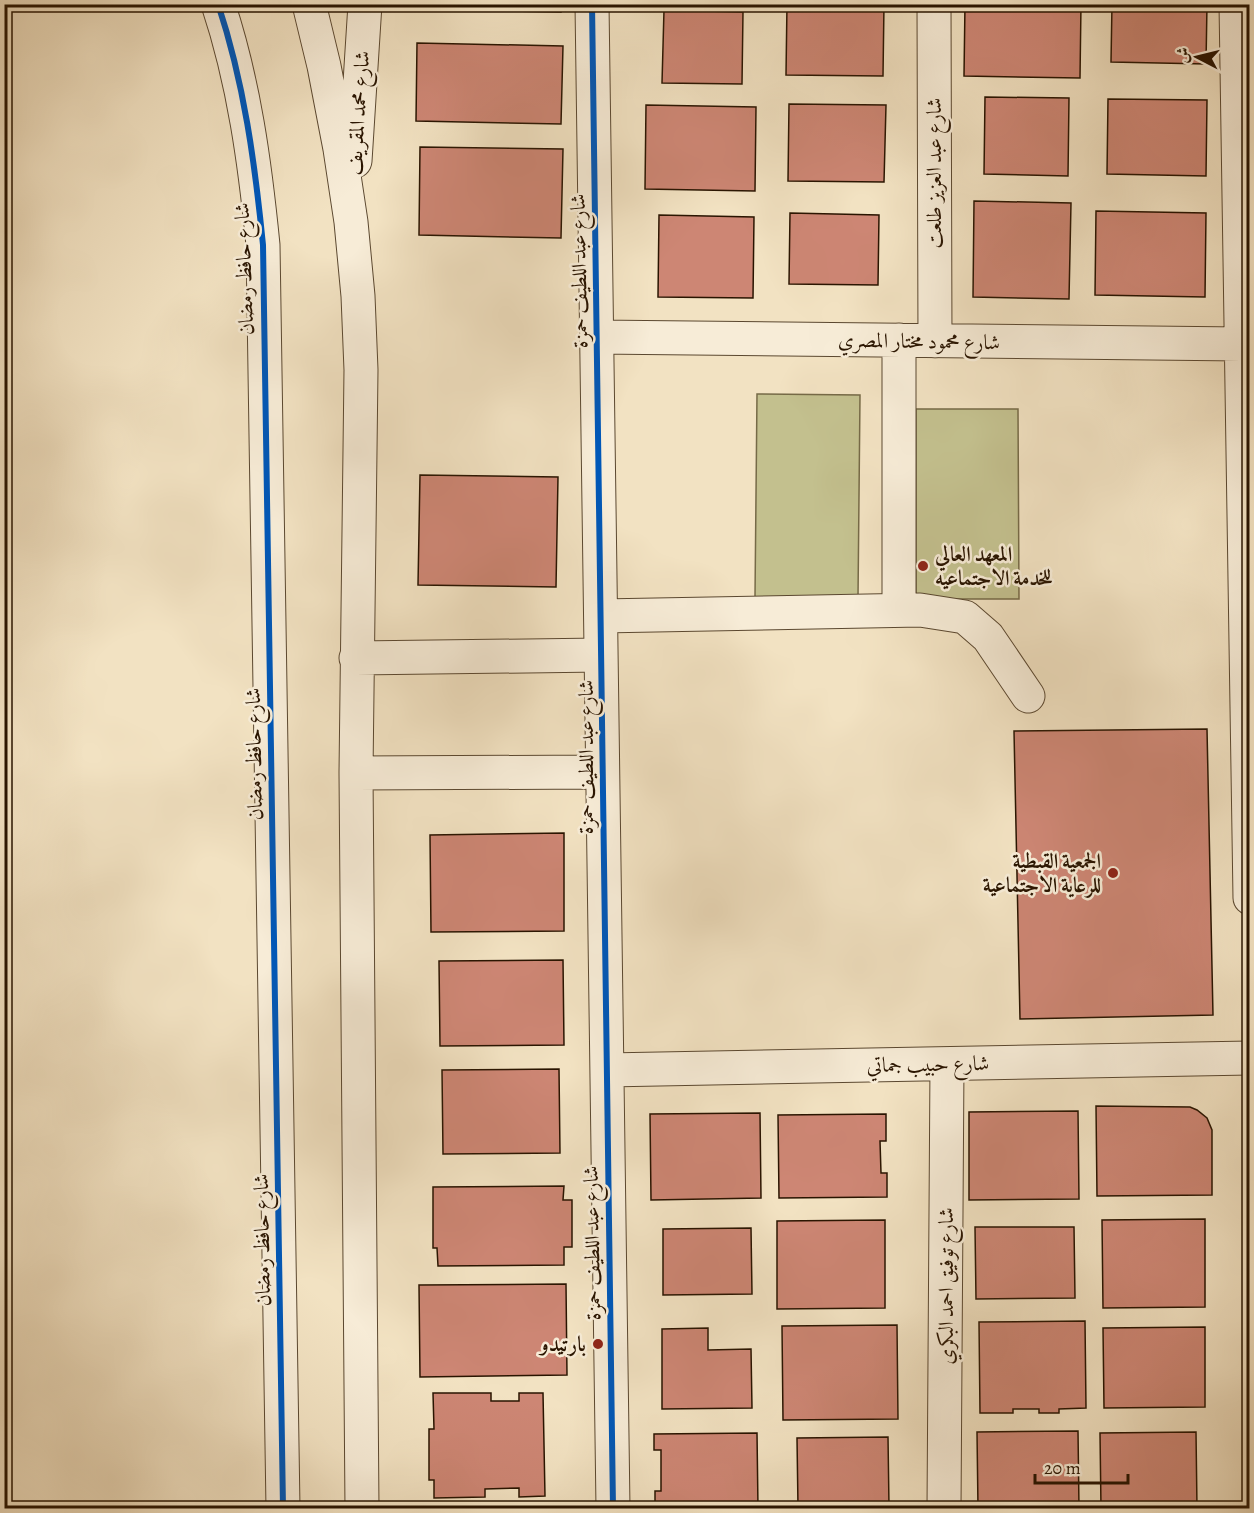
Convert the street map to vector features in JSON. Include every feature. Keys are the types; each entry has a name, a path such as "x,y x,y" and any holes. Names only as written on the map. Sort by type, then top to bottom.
{"street":[{"name":"شارع حافظ رمضان","path":"218,4 248,125 263,245 283,1509"},
{"path":"309,4 340,149 351,222 358,296 361,370 356,773 362,1509"},
{"name":"شارع محمد المقريف","path":"351,222 365,4"},
{"name":"شارع عبد اللطيف حمزة","path":"592,4 612,1509"},
{"name":"شارع عبد العزيز طلعت","path":"934,4 935,341"},
{"path":"1236,4 1248,634 1250,898"},
{"name":"شارع محمود مختار المصري","path":"597,337 1241,344"},
{"path":"898,610 899,340"},
{"path":"601,616 920,610 965,617 988,637 1028,696"},
{"path":"356,658 602,655"},
{"path":"356,773 602,772"},
{"name":"شارع حبيب جماتي","path":"607,1070 1250,1058"},
{"name":"شارع توفيق احمد البكري","path":"944,1509 947,1064"}],"shaded area":[{"path":"757,394 860,395 858,598 755,597"},
{"path":"916,409 1018,409 1019,599 916,599"}],"building":[{"path":"416,4 561,4 561,12 416,9"},
{"path":"787,4 884,4 883,76 786,75"},
{"path":"965,4 1081,4 1080,78 964,76"},
{"path":"1112,4 1207,4 1206,64 1111,62"},
{"path":"664,10 743,12 742,84 662,83"},
{"path":"417,43 563,46 561,124 416,121"},
{"path":"985,97 1069,98 1068,176 984,174"},
{"path":"1108,99 1207,100 1206,176 1107,174"},
{"path":"789,104 886,105 884,182 788,181"},
{"path":"646,105 756,107 755,191 645,189"},
{"path":"420,147 563,149 561,238 419,235"},
{"path":"974,201 1071,203 1069,299 973,297"},
{"path":"1096,211 1206,213 1205,297 1095,295"},
{"path":"790,213 879,215 878,285 789,284"},
{"path":"659,215 754,217 753,298 658,297"},
{"path":"420,475 558,477 556,587 418,585"},
{"name":"الجمعية القبطية للرعاية الاجتماعية","path":"1207,729 1213,1015 1020,1019 1014,731"},
{"path":"564,833 564,931 431,932 430,835"},
{"path":"563,960 564,1045 440,1046 439,961"},
{"path":"559,1069 560,1153 443,1154 442,1070"},
{"path":"1096,1106 1190,1107 1197,1110 1207,1118 1212,1130 1212,1195 1097,1196"},
{"path":"1078,1111 1079,1199 969,1200 969,1112"},
{"path":"760,1113 761,1198 651,1200 650,1114"},
{"path":"886,1114 886,1141 880,1141 881,1173 887,1173 887,1197 779,1198 778,1115"},
{"path":"564,1186 563,1200 572,1200 572,1247 564,1247 564,1265 438,1266 437,1248 433,1248 433,1187"},
{"path":"1205,1219 1205,1307 1103,1308 1102,1220"},
{"path":"885,1220 885,1308 777,1309 777,1221"},
{"path":"975,1227 1074,1227 1075,1298 976,1299"},
{"path":"751,1228 752,1294 663,1295 663,1229"},
{"path":"566,1284 567,1375 420,1377 419,1285"},
{"path":"1085,1321 1086,1408 1059,1409 1059,1413 1039,1413 1039,1409 1013,1409 1013,1413 980,1413 979,1322"},
{"path":"897,1325 898,1419 783,1420 782,1326"},
{"path":"1205,1327 1205,1407 1104,1408 1103,1328"},
{"path":"708,1328 708,1350 751,1349 752,1408 662,1409 662,1329"},
{"path":"433,1393 491,1393 491,1401 519,1401 519,1393 543,1393 545,1496 519,1497 519,1488 485,1489 485,1497 434,1498 434,1480 429,1480 429,1429 434,1429"},
{"path":"1078,1431 1079,1508 978,1508 977,1432"},
{"path":"1196,1432 1197,1508 1101,1508 1100,1433"},
{"path":"757,1433 758,1508 655,1508 655,1491 661,1491 661,1450 654,1450 654,1434"},
{"path":"888,1437 889,1506 798,1507 797,1438"}],"cycle path":[{"path":"218,4 242,93 263,245 283,1508"},
{"path":"592,4 613,1508"}],"place":[{"name":"المعهد العالي للخدمة الاجتماعيه","path":"923,566"},
{"name":"الجمعية القبطية للرعاية الاجتماعية","path":"1113,873"},
{"name":"بارتيدو","path":"598,1344"}]}
